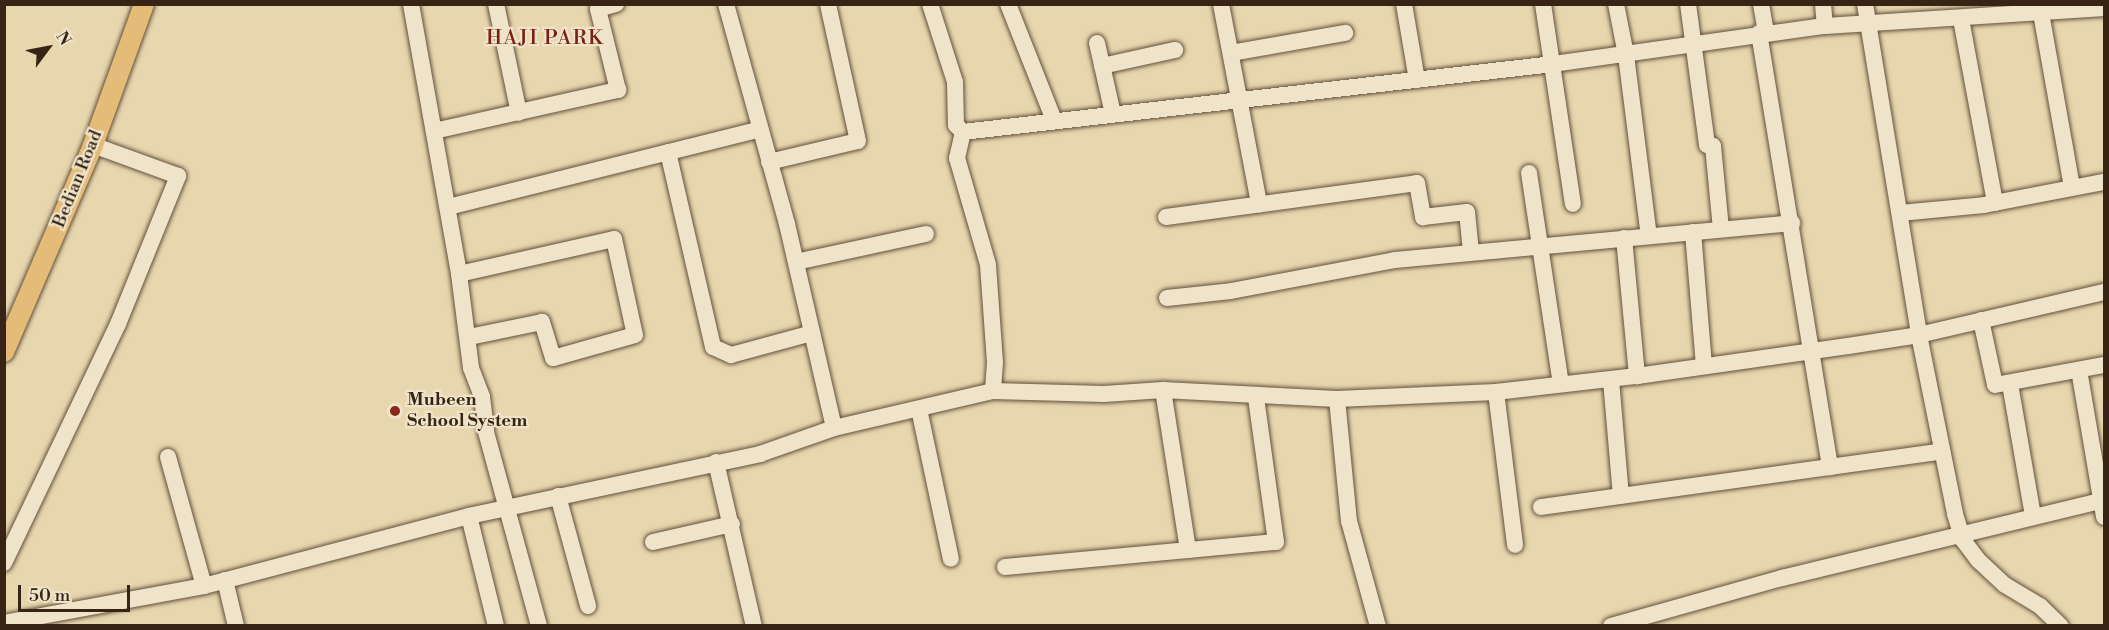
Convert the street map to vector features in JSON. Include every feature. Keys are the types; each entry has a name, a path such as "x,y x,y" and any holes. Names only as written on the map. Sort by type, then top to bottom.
{"main road":[{"name":"Bedian Road","path":"4,352 93,145 144,4"}],"street":[{"path":"411,4 459,273 469,337 471,368 482,397 486,432 539,626"},
{"path":"496,4 519,113"},
{"path":"434,132 618,90 598,9 616,4"},
{"path":"726,4 796,262 834,428"},
{"path":"769,162 858,141 828,4"},
{"path":"930,4 955,82 956,125 963,132"},
{"path":"1008,4 1054,120"},
{"path":"1221,4 1241,98 1259,204"},
{"path":"1404,4 1417,80"},
{"path":"1543,4 1573,204"},
{"path":"1616,4 1626,55 1648,236"},
{"path":"1688,4 1707,145 1713,146 1721,229"},
{"path":"1761,4 1762,33 1830,467"},
{"path":"1823,4 1825,26"},
{"path":"1865,4 1919,334 1961,533 1978,560 2005,585 2040,606 2061,626"},
{"path":"963,132 1626,55 1762,33 1825,26 2104,8"},
{"path":"2042,13 2072,187"},
{"path":"1961,19 1995,202"},
{"path":"1231,53 1345,33"},
{"path":"1097,44 1113,114"},
{"path":"1102,66 1175,50"},
{"path":"448,207 760,129"},
{"path":"963,132 957,158 988,265 995,362 993,391"},
{"path":"4,563 118,324 178,176 93,145"},
{"path":"668,152 713,347 731,355 813,333"},
{"path":"1529,173 1562,384"},
{"path":"1900,213 1995,202 2104,182"},
{"path":"1166,216 1417,183 1423,217 1467,212 1470,252"},
{"path":"1167,298 1231,291 1395,260 1792,223"},
{"path":"1693,232 1704,366"},
{"path":"796,262 926,234"},
{"path":"1624,238 1637,376"},
{"path":"459,273 614,239 635,335 553,358 542,322 469,337"},
{"path":"4,623 204,586 469,516 760,454 834,428 993,391 1104,394 1163,390 1256,397 1337,399 1496,392 1611,380 1919,334 2104,292"},
{"path":"1981,320 1995,385 2104,365"},
{"path":"1611,626 1961,533 2033,516 2103,506 2079,370"},
{"path":"1611,380 1621,496"},
{"path":"2010,384 2033,516"},
{"path":"1163,390 1188,550"},
{"path":"1496,392 1515,545"},
{"path":"1005,567 1276,542 1256,397"},
{"path":"1337,399 1349,521 1378,626"},
{"path":"919,409 951,559"},
{"path":"1541,507 1942,451"},
{"path":"168,457 204,586"},
{"path":"716,462 754,626"},
{"path":"558,496 588,606"},
{"path":"469,516 496,626"},
{"path":"653,542 732,524"},
{"path":"225,580 236,626"}],"place":[{"name":"Mubeen School System","path":"395,411"}],"district":[{"name":"HAJI PARK","path":"545,38"}]}
